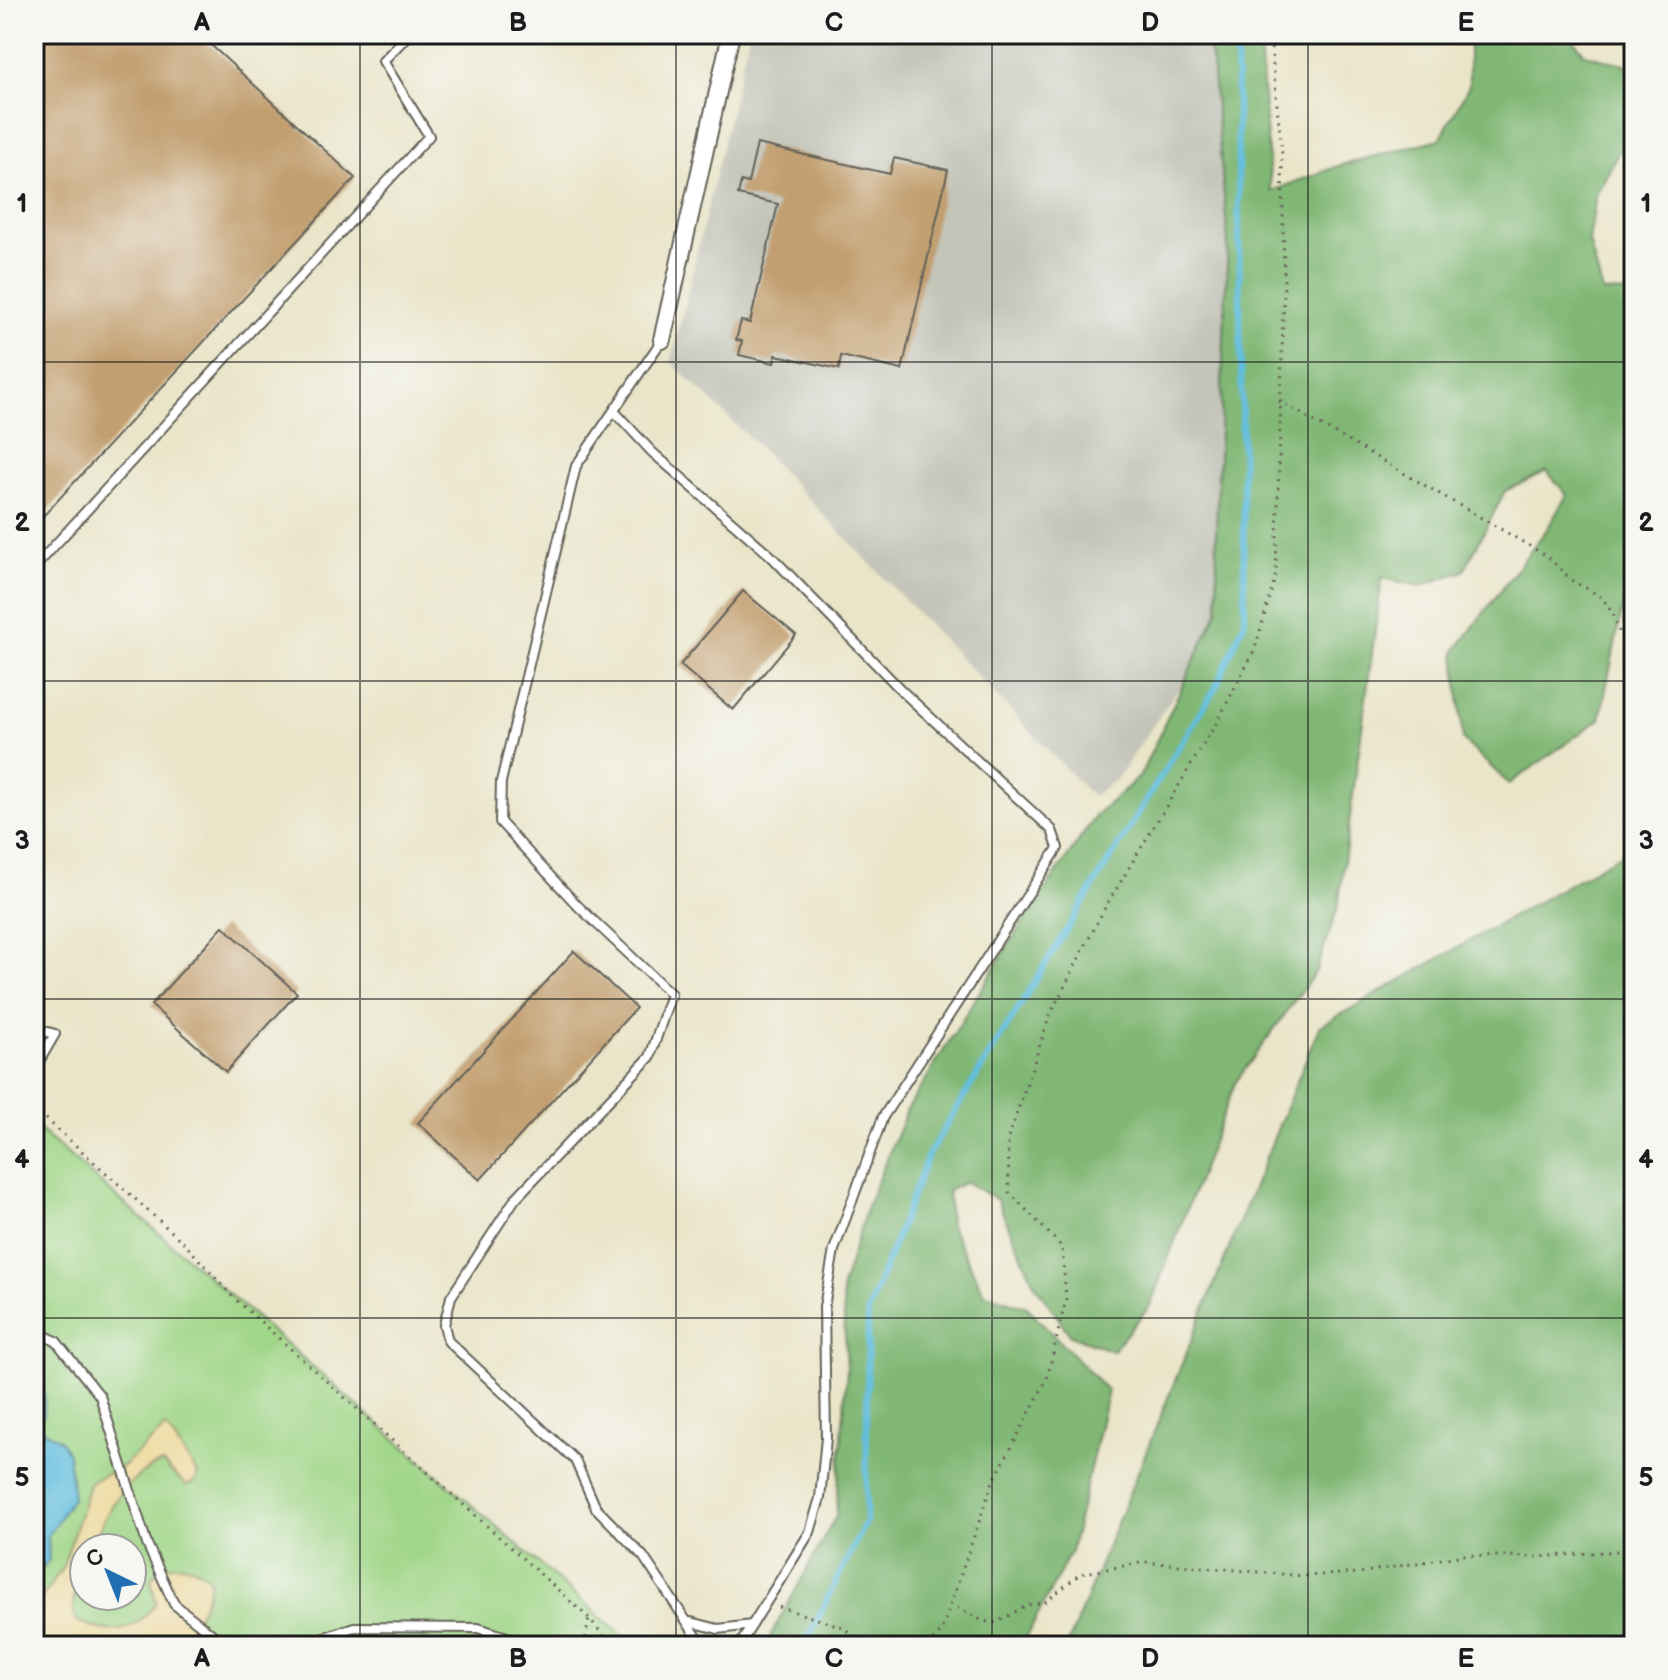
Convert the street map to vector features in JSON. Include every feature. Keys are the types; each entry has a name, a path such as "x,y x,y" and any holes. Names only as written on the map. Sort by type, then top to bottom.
{"street":[{"path":"662,340 731,34"}],"lane":[{"path":"34,568 429,136 383,61 409,34"},
{"path":"662,340 576,466 501,782 500,822 578,906 671,994 650,1057 515,1199 451,1297 444,1325 448,1341 575,1460 596,1508 643,1556 691,1622 703,1646"},
{"path":"614,411 652,452 771,556 903,692 1052,830 1058,848 883,1117 834,1250 824,1307 826,1438 820,1498 810,1532 739,1646"},
{"path":"34,1028 55,1034 34,1070"},
{"path":"34,1331 56,1341 100,1396 147,1544 174,1604 223,1643 234,1646"},
{"path":"691,1622 718,1629 752,1625"},
{"path":"299,1646 354,1627 478,1628 536,1646"}],"path":[{"path":"927,1646 941,1632 992,1484 1047,1379 1066,1299 1062,1247 1009,1192 1008,1139 1056,1002 1103,911 1217,722 1255,649 1276,574 1278,401 1284,282 1282,171 1270,34"},
{"path":"1278,401 1547,556 1571,580 1602,597 1614,616 1634,675"},
{"path":"34,1108 184,1243 232,1296 589,1618 611,1645"},
{"path":"950,1604 983,1621 996,1623 1027,1605 1045,1602 1080,1574 1145,1562 1304,1576 1359,1573 1463,1555 1537,1557 1634,1550"},
{"path":"790,1607 843,1627 865,1646"},
{"path":"584,1646 589,1618"}],"shaded area":[{"path":"749,34 1206,34 1212,63 1228,241 1216,531 1218,610 1197,661 1116,780 1092,796 756,444 671,362"}],"green space":[{"path":"1206,34 1259,34 1271,191 1341,165 1440,139 1469,86 1469,34 1569,34 1585,54 1634,67 1634,111 1625,140 1596,195 1589,241 1603,293 1634,292 1634,596 1625,595 1600,719 1509,784 1463,740 1455,651 1547,529 1567,495 1547,471 1505,491 1464,571 1420,586 1382,578 1338,907 1316,971 1235,1083 1150,1306 1112,1351 1070,1335 1034,1283 997,1200 966,1182 948,1190 950,1225 984,1293 1027,1307 1108,1391 1071,1551 1022,1646 765,1646 836,1516 847,1369 842,1287 867,1206 907,1110 1021,925 1097,814 1140,776 1218,610 1216,531 1228,241 1212,63"},
{"path":"1634,847 1634,1646 1067,1646 1319,1027"},
{"path":"34,1125 634,1646 34,1646"}],"sand":[{"path":"166,1427 198,1474 195,1482 186,1485 162,1463 149,1469 118,1497 98,1532 74,1532 90,1482 123,1466"},
{"path":"68,1551 68,1612 73,1612 75,1620 110,1630 129,1627 147,1614 156,1603 151,1579 164,1567 188,1566 210,1579 185,1646 34,1646 34,1616 38,1603 63,1567"}],"water":[{"path":"34,1366 44,1396 39,1427 61,1441 68,1454 73,1497 48,1535 49,1560 34,1580"}],"building":[{"path":"34,34 199,34 355,178 34,526"},
{"path":"757,144 890,174 894,158 948,170 902,370 841,356 839,369 776,355 774,363 739,355 742,341 736,340 741,321 750,323 778,204 738,195 741,181 748,183"},
{"path":"743,591 796,635 733,710 680,665"},
{"path":"223,926 297,993 226,1072 151,1005"},
{"path":"574,951 636,1008 480,1180 418,1123"}],"waterway":[{"path":"804,1646 866,1521 868,1311 928,1155 1216,687 1245,621 1236,34"}]}
